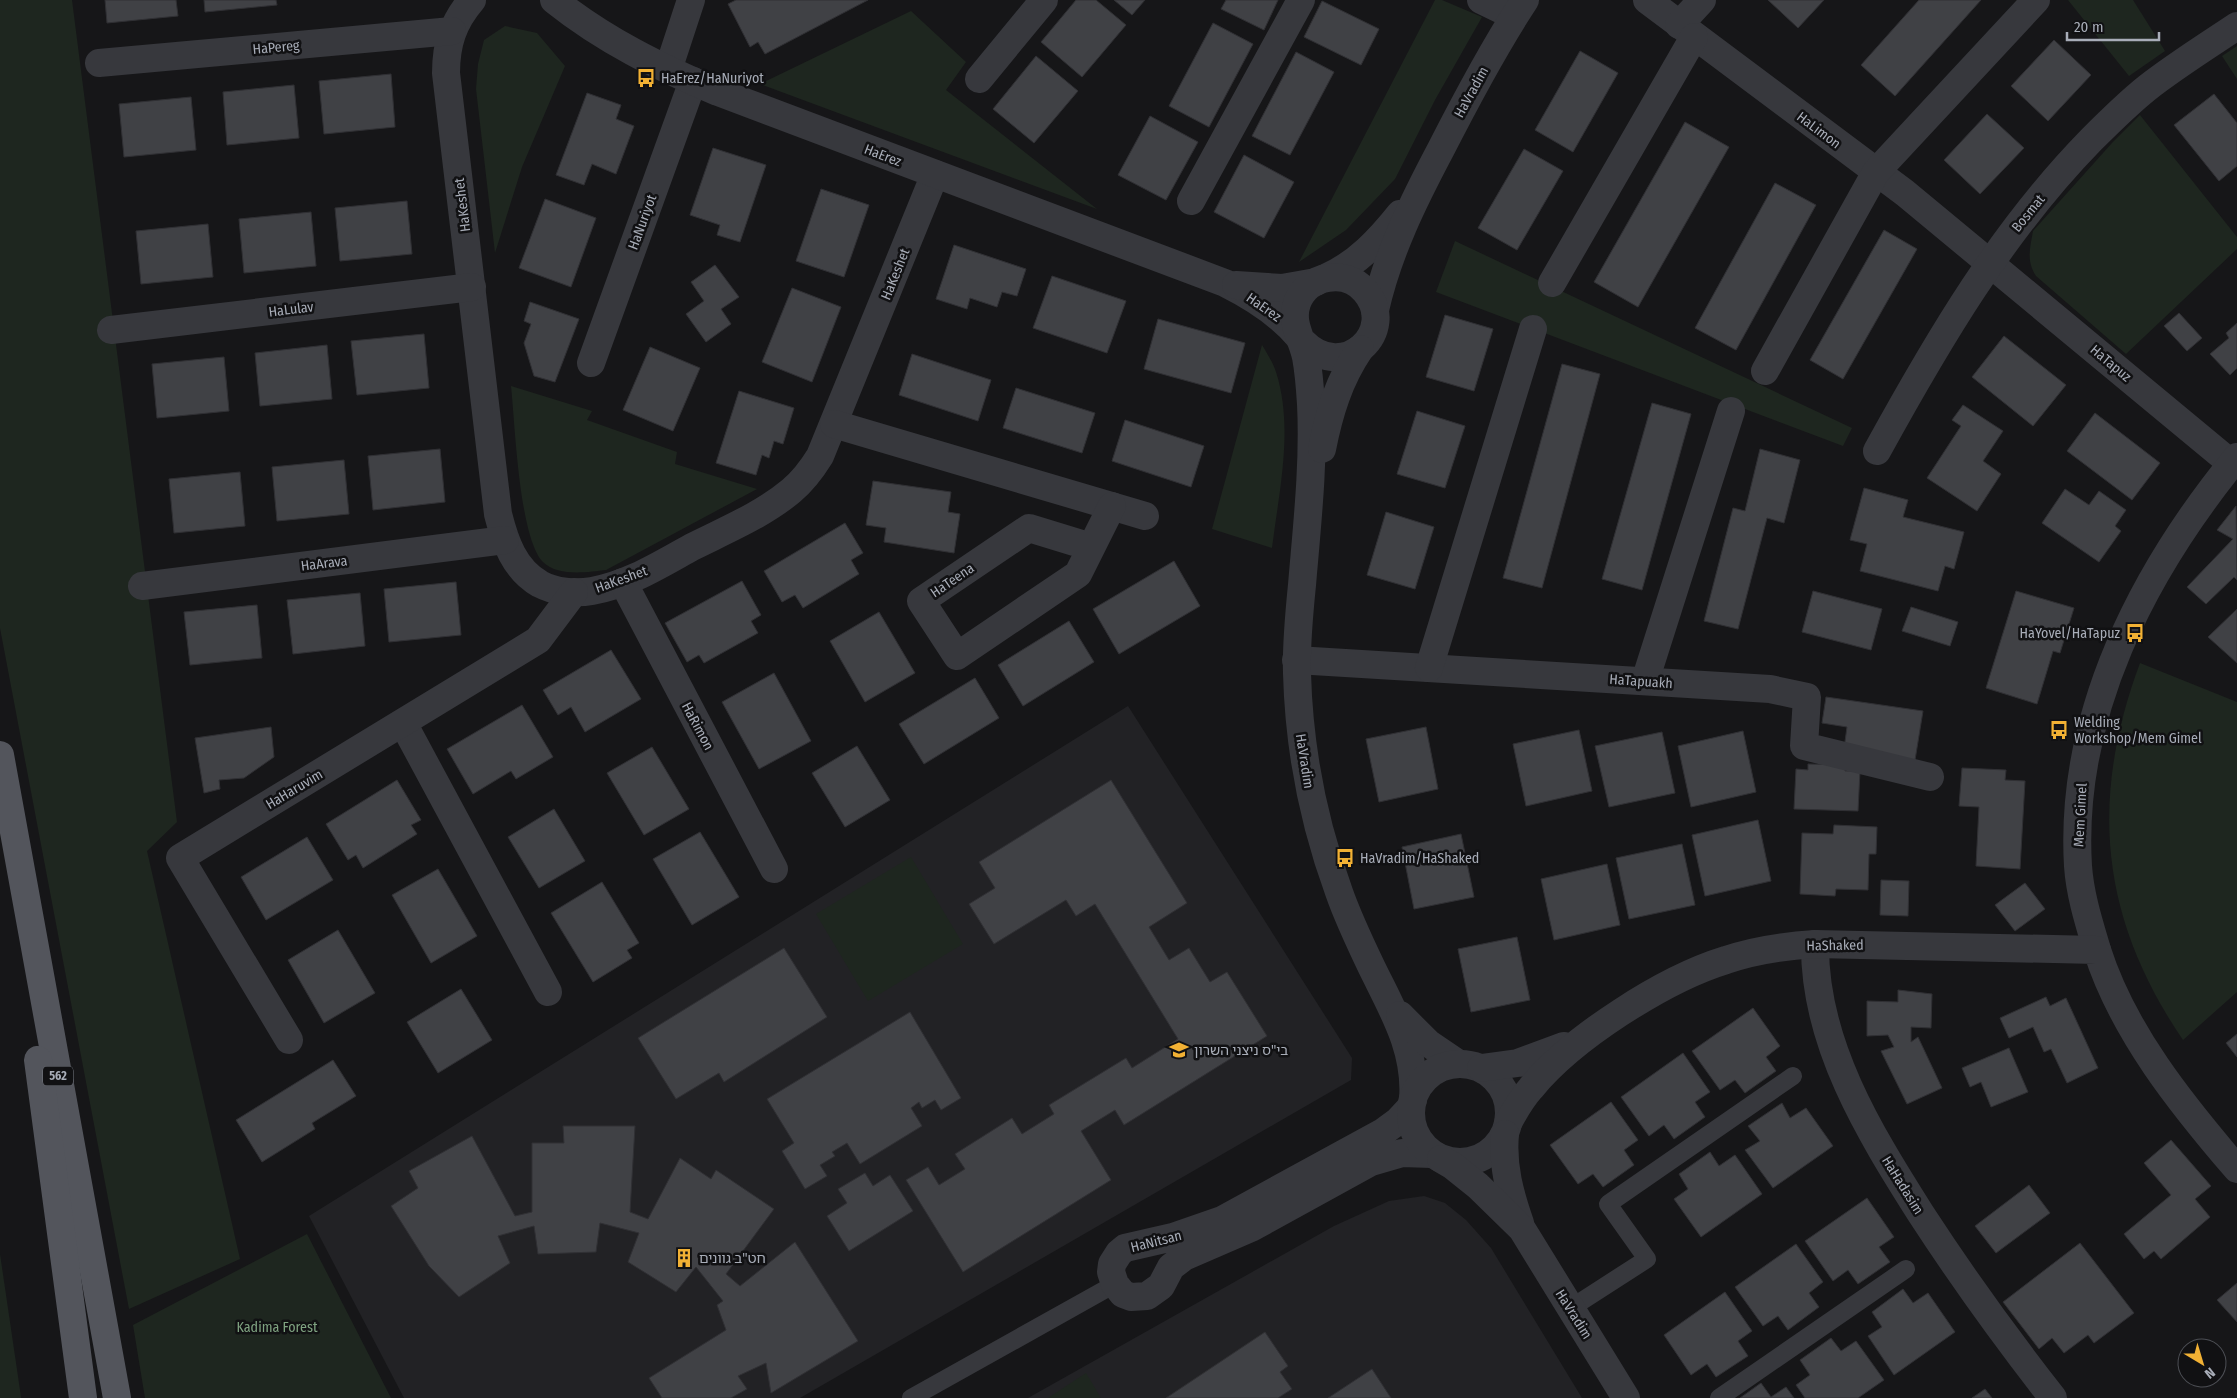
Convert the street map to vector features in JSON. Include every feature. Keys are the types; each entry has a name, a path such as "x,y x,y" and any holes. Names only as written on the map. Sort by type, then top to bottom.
{"main road":[{"name":"562","path":"0,755 117,1398"},
{"name":"562","path":"0,781 83,1398"}],"street":[{"name":"HaKeshet","path":"472,0 457,20 452,32 448,44 446,74 498,514 505,540 514,559 526,574 541,584 556,590 591,591 623,582 755,515 790,492 816,464 935,174"},
{"name":"HaErez","path":"554,0 593,29 668,70 742,102 1225,283 1265,306 1287,324 1301,340"},
{"path":"668,70 692,0"},
{"path":"979,80 1044,0"},
{"path":"1191,201 1301,0"},
{"path":"1481,0 1520,8"},
{"name":"HaLimon","path":"1646,0 1876,172 1990,262"},
{"path":"1552,284 1702,0"},
{"path":"1765,371 1876,172 2036,0"},
{"name":"HaVradim","path":"1375,310 1389,260 1421,187 1466,100 1520,8"},
{"name":"Bosmat","path":"1877,451 1941,338 1990,262 2044,192 2109,122 2146,88 2237,26"},
{"name":"HaPereg","path":"99,63 452,32"},
{"name":"HaNuriyot","path":"591,363 693,81"},
{"name":"HaVradim","path":"1321,280 1344,268 1368,249 1395,220 1421,187"},
{"name":"HaTapuz","path":"1990,262 2234,460"},
{"path":"1346,278 1357,283 1370,298 1375,310 1374,328 1369,340 1360,349 1348,356 1330,358 1312,351 1301,340 1294,319 1296,306 1305,290 1321,280 1346,278"},
{"name":"HaErez","path":"1225,283 1253,287 1282,288 1321,280"},
{"name":"HaLulav","path":"111,330 472,287"},
{"path":"1429,668 1533,328"},
{"name":"HaVradim","path":"1301,340 1308,374 1311,406 1309,501 1296,660 1301,741 1315,817 1348,915 1391,1005 1411,1058 1414,1077 1412,1103"},
{"name":"HaVradim","path":"1309,501 1336,394 1348,366 1360,349"},
{"path":"1646,681 1731,410"},
{"path":"834,424 1145,516"},
{"name":"Mem Gimel","path":"2234,460 2212,487 2168,552 2130,622 2098,697 2084,758 2077,814 2078,867 2087,918 2102,966 2124,1014 2154,1061 2189,1111 2237,1169"},
{"name":"HaTeena","path":"1092,547 1028,528 921,602 957,656 1078,574 1092,547 1112,506"},
{"name":"HaArava","path":"142,586 505,540"},
{"name":"HaRimon","path":"623,582 774,869"},
{"name":"HaHaruvim","path":"289,1040 180,858 538,640 574,592"},
{"name":"HaTapuakh","path":"1296,660 1770,689 1807,697 1804,746 1930,777"},
{"path":"403,722 548,992"},
{"name":"HaShaked","path":"1507,1128 1524,1097 1538,1080 1555,1063 1593,1033 1655,992 1700,969 1751,952 1815,944 2097,950"},
{"name":"HaHadasim","path":"1815,944 1817,982 1826,1023 1847,1082 1866,1122 1896,1173 1968,1285 2053,1398"},
{"name":"HaVradim","path":"1391,1005 1428,1043 1470,1066"},
{"name":"HaShaked","path":"1470,1066 1502,1066 1529,1060 1593,1033"},
{"path":"1443,1066 1470,1066 1494,1077 1504,1089 1509,1104 1507,1128 1491,1152 1477,1160 1454,1162 1436,1156 1421,1143 1413,1130 1412,1103 1419,1086 1430,1074 1443,1066"},
{"name":"HaNitsan","path":"1412,1103 1398,1120 1383,1132 1243,1210 1192,1232 1153,1243 1134,1244 1126,1248 1119,1253 1112,1264 1111,1272 1115,1284 1123,1294 1131,1297 1148,1296 1161,1286 1171,1267 1184,1258 1251,1228 1371,1162 1396,1154 1414,1152 1436,1156"},
{"name":"HaVradim","path":"1507,1128 1504,1155 1508,1184 1522,1229"},
{"name":"HaVradim","path":"1436,1156 1453,1166 1478,1186 1522,1229 1626,1398"}],"lane":[{"path":"1571,1308 1647,1259 1608,1204 1794,1076"},
{"path":"1719,1398 1906,1269"},
{"path":"911,1398 1115,1284"}],"shaded area":[{"path":"1128,706 1352,1058 1351,1080 800,1398 404,1398 309,1216"},
{"path":"1424,1196 1445,1203 1466,1220 1491,1248 1582,1398 1028,1398 1334,1226 1389,1201"}],"green space":[{"path":"0,0 72,0 177,822 147,851 240,1259 129,1309 0,628"},
{"path":"1435,0 1442,0 1482,17 1435,100 1395,179 1346,230 1299,262"},
{"path":"2068,0 2133,0 2165,51 2129,76"},
{"path":"911,11 966,62 946,90 1097,209 760,84"},
{"path":"505,26 537,33 565,66 522,167 495,253 476,89 478,64 484,40"},
{"path":"2237,46 2237,79 2222,56"},
{"path":"2140,115 2237,237 2237,249 2126,354 2036,276 2031,265 2030,254 2033,231 2112,143"},
{"path":"1455,241 1852,428 1843,446 1436,292"},
{"path":"1262,345 1276,372 1284,415 1283,460 1272,548 1212,529"},
{"path":"511,386 592,411 587,420 677,452 675,464 757,489 606,570 565,572 549,567 543,562 535,549 528,530 523,506"},
{"path":"2140,663 2237,702 2237,992 2183,1040 2155,994 2134,949 2119,903 2111,857 2109,810 2114,763 2124,714"},
{"path":"911,857 963,944 868,1001 816,914"},
{"name":"Kadima Forest","path":"307,1234 391,1398 145,1398 133,1325"},
{"path":"0,1254 20,1390 21,1398 0,1398"},
{"path":"1086,1373 1101,1398 1048,1398"}],"building":[{"path":"105,0 176,0 178,16 107,23"},
{"path":"204,0 276,0 277,5 205,12"},
{"path":"736,0 868,0 765,54 758,42 750,47 728,4"},
{"path":"1076,0 1096,0 1126,25 1082,77 1041,42"},
{"path":"1114,0 1145,0 1132,15"},
{"path":"1226,0 1278,0 1264,30 1221,9"},
{"path":"1768,0 1824,0 1798,28"},
{"path":"1919,0 1981,0 1895,96 1861,65"},
{"path":"1322,1 1379,29 1361,65 1304,37"},
{"path":"1213,23 1253,44 1209,127 1169,106"},
{"path":"2054,40 2091,75 2048,121 2011,86"},
{"path":"1580,51 1618,73 1573,152 1535,130"},
{"path":"1296,52 1334,72 1290,155 1252,136"},
{"path":"1036,56 1078,91 1034,143 993,109"},
{"path":"391,74 395,127 324,134 319,81"},
{"path":"294,85 299,138 227,145 223,92"},
{"path":"587,93 621,105 616,119 634,126 616,174 592,164 584,185 556,175"},
{"path":"2214,94 2237,123 2237,166 2219,181 2174,125"},
{"path":"191,97 196,150 124,157 119,104"},
{"path":"1987,114 2024,148 1980,194 1944,160"},
{"path":"1150,116 1198,142 1166,200 1118,175"},
{"path":"1685,122 1729,147 1638,307 1594,282"},
{"path":"713,148 766,165 740,242 717,235 720,225 690,215"},
{"path":"1524,149 1563,171 1517,250 1478,228"},
{"path":"1244,155 1294,182 1264,238 1214,212"},
{"path":"1775,183 1816,205 1736,350 1695,328"},
{"path":"821,189 869,205 844,277 796,261"},
{"path":"545,199 596,218 571,287 519,268"},
{"path":"407,201 412,254 340,261 335,208"},
{"path":"311,212 316,266 244,273 239,219"},
{"path":"208,224 213,277 141,284 136,231"},
{"path":"1884,230 1917,249 1843,379 1810,360"},
{"path":"954,245 1026,269 1017,296 1002,292 997,307 970,298 967,309 936,299"},
{"path":"715,265 739,297 721,309 731,324 706,342 686,314 704,301 691,282"},
{"path":"1052,276 1126,301 1107,353 1033,328"},
{"path":"792,288 841,307 812,382 762,362"},
{"path":"530,302 579,319 555,382 534,376 524,343 531,324 524,321"},
{"path":"2179,313 2202,338 2187,351 2164,326"},
{"path":"1445,315 1493,329 1474,391 1426,377"},
{"path":"1158,319 1245,343 1231,393 1144,369"},
{"path":"2237,323 2237,368 2230,375 2210,354 2229,338 2226,333"},
{"path":"424,334 429,388 357,395 351,341"},
{"path":"2004,336 2066,385 2033,426 1972,377"},
{"path":"327,345 332,399 260,406 255,353"},
{"path":"650,347 700,368 673,431 623,410"},
{"path":"912,354 991,380 978,421 899,395"},
{"path":"224,357 229,411 157,418 152,364"},
{"path":"1562,364 1600,374 1542,588 1503,578"},
{"path":"1016,388 1095,413 1082,453 1003,428"},
{"path":"739,391 794,408 783,444 774,441 769,458 762,455 756,475 716,463"},
{"path":"1652,403 1691,414 1642,590 1602,579"},
{"path":"1963,405 2003,431 1983,461 2001,474 1977,511 1927,478 1961,426 1952,420"},
{"path":"1417,411 1465,426 1445,488 1397,474"},
{"path":"2095,413 2160,463 2132,500 2067,451"},
{"path":"1125,420 1204,446 1191,487 1112,461"},
{"path":"440,449 445,502 373,510 368,456"},
{"path":"1760,449 1800,460 1784,523 1767,518 1738,629 1704,621 1733,508 1745,511"},
{"path":"344,460 349,514 277,521 272,467"},
{"path":"240,472 245,526 174,533 169,479"},
{"path":"873,481 951,492 948,512 960,514 954,553 884,542 886,528 866,525"},
{"path":"1864,488 1908,500 1903,517 1964,532 1954,569 1945,566 1938,591 1860,571 1867,544 1850,540"},
{"path":"2065,489 2089,505 2099,491 2126,510 2115,526 2121,531 2099,562 2042,523"},
{"path":"2236,506 2237,580 2234,577 2206,604 2187,587 2233,539 2217,530"},
{"path":"1386,512 1434,527 1415,589 1367,575"},
{"path":"845,523 863,553 851,560 859,574 803,608 795,595 782,602 764,571"},
{"path":"1174,561 1200,606 1119,654 1093,609"},
{"path":"742,581 761,615 751,621 758,633 704,663 699,655 687,662 665,623"},
{"path":"456,582 461,635 389,642 384,589"},
{"path":"1813,591 1882,609 1871,650 1802,632"},
{"path":"2016,591 2074,608 2060,653 2053,651 2037,704 1986,688"},
{"path":"360,593 365,646 293,654 287,600"},
{"path":"257,605 262,658 190,665 184,612"},
{"path":"1911,607 1958,622 1950,646 1902,631"},
{"path":"2237,609 2237,663 2208,637"},
{"path":"879,612 915,673 865,702 830,641"},
{"path":"1069,621 1094,662 1023,706 998,665"},
{"path":"611,650 641,699 585,732 571,707 558,715 543,690"},
{"path":"774,673 811,741 759,769 722,702"},
{"path":"975,678 999,718 924,764 899,724"},
{"path":"1826,697 1923,711 1915,760 1844,749 1847,727 1822,723"},
{"path":"522,705 553,757 516,779 511,771 473,794 447,749"},
{"path":"271,727 274,757 244,778 219,780 220,789 204,793 195,738"},
{"path":"1426,727 1438,789 1379,802 1366,739"},
{"path":"1579,730 1592,791 1526,806 1513,744"},
{"path":"1743,731 1756,792 1691,807 1678,746"},
{"path":"1662,732 1675,793 1609,807 1595,746"},
{"path":"857,746 890,800 845,827 812,773"},
{"path":"652,747 689,809 644,835 607,773"},
{"path":"1808,764 1845,765 1845,771 1860,771 1858,811 1794,809 1796,769 1808,770"},
{"path":"1962,768 2006,770 2005,780 2025,781 2020,869 1976,866 1979,807 1959,806"},
{"path":"397,780 421,820 411,825 417,834 363,868 356,855 348,860 326,824"},
{"path":"1111,780 1187,903 1149,927 1169,960 1189,948 1210,982 1227,972 1267,1036 1124,1125 1115,1110 1081,1131 1111,1180 963,1272 906,1180 928,1167 939,1185 965,1169 955,1154 1012,1118 1022,1134 1054,1114 1049,1105 1126,1058 1132,1068 1178,1039 1095,904 1076,916 1066,900 994,944 969,904 995,888 979,862"},
{"path":"554,809 585,861 539,888 508,837"},
{"path":"1758,820 1771,881 1705,896 1692,835"},
{"path":"1834,825 1877,827 1876,854 1869,854 1868,890 1836,889 1835,896 1800,894 1802,833 1833,834"},
{"path":"700,832 739,897 692,925 653,859"},
{"path":"1461,834 1474,897 1414,909 1402,847"},
{"path":"307,837 333,880 266,920 241,877"},
{"path":"1682,844 1695,905 1629,919 1616,858"},
{"path":"1607,864 1620,925 1554,940 1541,879"},
{"path":"438,869 477,936 431,963 392,895"},
{"path":"1881,880 1909,881 1908,916 1880,915"},
{"path":"602,882 639,943 627,950 632,958 593,982 551,913"},
{"path":"2025,883 2045,909 2015,931 1995,905"},
{"path":"338,930 375,993 324,1023 288,960"},
{"path":"1517,937 1530,1000 1471,1012 1458,949"},
{"path":"784,948 827,1017 724,1082 719,1073 676,1099 638,1038"},
{"path":"461,989 492,1040 438,1073 407,1022"},
{"path":"1898,990 1932,994 1931,1028 1911,1027 1911,1042 1918,1037 1942,1088 1907,1104 1881,1051 1894,1047 1888,1035 1867,1036 1867,1001 1898,1002"},
{"path":"2046,997 2050,1006 2066,998 2098,1068 2067,1083 2051,1049 2044,1052 2033,1027 2009,1038 2000,1018"},
{"path":"1753,1008 1780,1046 1766,1057 1776,1071 1745,1093 1735,1080 1720,1090 1692,1051"},
{"path":"910,1012 961,1098 941,1110 935,1100 922,1108 919,1102 911,1108 922,1126 860,1164 847,1143 832,1152 835,1156 820,1165 827,1176 805,1189 782,1151 794,1143 767,1099"},
{"path":"2237,1034 2237,1057 2226,1043"},
{"path":"2009,1048 2028,1092 1991,1107 1981,1082 1970,1087 1962,1068"},
{"path":"1683,1053 1710,1092 1695,1102 1705,1117 1674,1139 1664,1125 1649,1136 1621,1097"},
{"path":"333,1060 356,1096 312,1123 315,1129 262,1162 236,1120"},
{"path":"1611,1102 1638,1140 1624,1150 1634,1165 1603,1187 1593,1174 1578,1184 1550,1145"},
{"path":"1782,1103 1790,1118 1806,1108 1833,1146 1773,1188 1745,1150 1760,1141 1748,1126"},
{"name":"חט\"ב גוונים","path":"563,1126 635,1126 630,1212 648,1219 680,1158 711,1179 716,1170 774,1209 726,1274 740,1286 795,1242 858,1341 771,1393 766,1363 738,1376 747,1389 731,1398 662,1398 649,1378 726,1330 717,1305 723,1301 696,1267 676,1292 628,1262 639,1233 600,1223 596,1252 538,1254 534,1226 498,1236 510,1263 459,1297 429,1266 391,1206 418,1188 409,1171 472,1136 515,1216 532,1212 532,1143 564,1143"},
{"path":"2171,1140 2211,1186 2195,1199 2210,1217 2161,1259 2154,1251 2144,1259 2124,1234 2171,1195 2144,1163"},
{"path":"1710,1152 1719,1166 1735,1155 1762,1194 1701,1237 1674,1199 1688,1189 1679,1174"},
{"path":"865,1173 873,1186 890,1175 913,1211 849,1251 827,1216 847,1203 838,1189"},
{"path":"2029,1185 2050,1213 1996,1253 1975,1226"},
{"path":"1867,1198 1894,1237 1879,1247 1890,1262 1858,1284 1848,1270 1833,1281 1805,1241"},
{"path":"2080,1243 2134,1313 2094,1343 2088,1335 2064,1353 2052,1338 2039,1349 2003,1302"},
{"path":"1796,1244 1823,1282 1809,1293 1819,1307 1788,1330 1778,1316 1763,1326 1735,1287"},
{"path":"2237,1283 2237,1322 2217,1300"},
{"path":"1903,1289 1913,1303 1928,1293 1955,1332 1894,1375 1868,1336 1882,1327 1872,1312"},
{"path":"1725,1292 1752,1331 1738,1341 1748,1356 1716,1377 1707,1364 1691,1375 1664,1335"},
{"path":"1265,1332 1288,1366 1280,1372 1292,1389 1278,1398 1166,1398"},
{"path":"1831,1338 1841,1351 1856,1341 1884,1380 1858,1398 1805,1398 1796,1385 1810,1375 1800,1360"},
{"path":"1372,1369 1391,1398 1328,1398"},
{"path":"1761,1383 1771,1397 1786,1387 1794,1398 1740,1398"},
{"path":"1985,1389 1992,1398 1972,1398"}],"place":[{"name":"HaErez/HaNuriyot","path":"646,78"},
{"name":"HaYovel/HaTapuz","path":"2135,633"},
{"name":"Welding Workshop/Mem Gimel","path":"2059,730"},
{"name":"HaVradim/HaShaked","path":"1345,858"},
{"name":"בי\"ס ניצני השרון","path":"1179,1050"},
{"name":"חט\"ב גוונים","path":"684,1258"}]}
